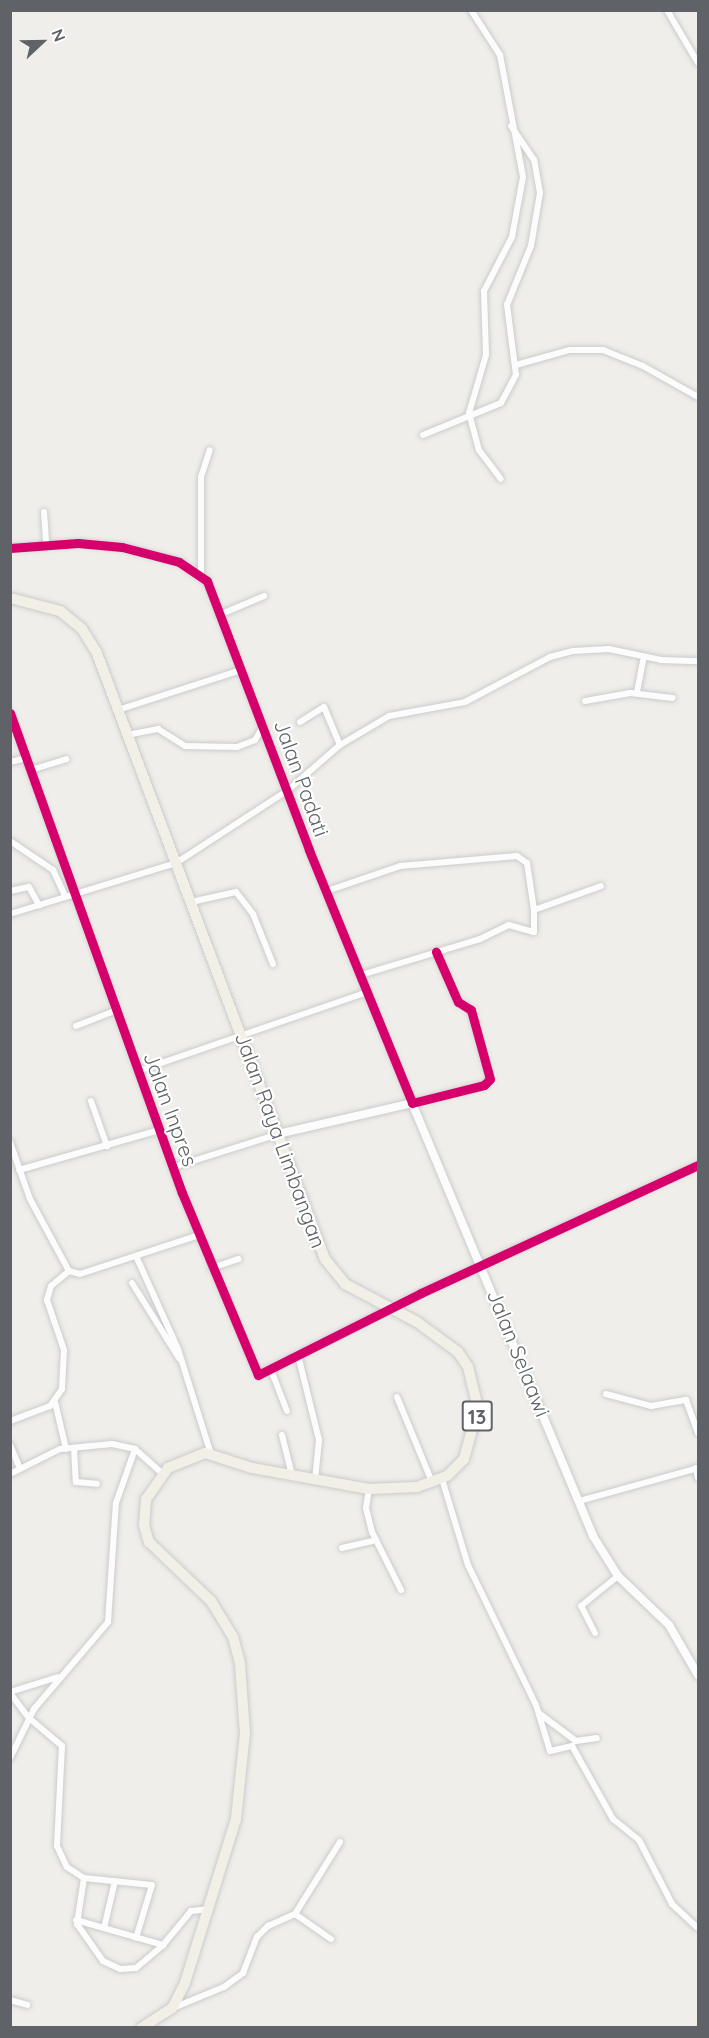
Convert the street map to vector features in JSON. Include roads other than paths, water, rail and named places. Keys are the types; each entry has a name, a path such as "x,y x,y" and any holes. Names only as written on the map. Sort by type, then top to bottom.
{"highway":[{"name":"Jalan Raya Limbangan","path":"10,598 60,611 82,629 96,651 325,1259 345,1284 437,1334 468,1367 478,1408 474,1430 464,1459 437,1480 403,1490 369,1489 292,1476 211,1455 188,1456 162,1473 146,1499 144,1525 149,1542 216,1607 233,1637 240,1664 243,1774 236,1819 185,1983 171,2008 141,2028"}],"street":[{"path":"471,10 500,55 511,126 523,177 521,198 509,247 484,291 486,355 469,418 479,450 501,479"},
{"path":"667,10 699,63"},
{"path":"423,435 469,418 509,395 516,365 507,305 531,246 540,193 534,160 511,126"},
{"path":"516,365 569,350 603,350 660,374 699,397"},
{"path":"10,548 46,544 122,548 166,557 201,573 201,477 210,450"},
{"path":"44,512 46,544"},
{"name":"Jalan Padati","path":"201,573 264,725 287,791 412,1103"},
{"path":"219,615 264,596"},
{"path":"10,914 176,863 287,791 340,745 389,716 465,702 560,654 609,649 644,657 698,660"},
{"path":"637,692 644,657"},
{"path":"118,710 241,670"},
{"path":"585,701 637,692 673,698"},
{"path":"300,722 324,707 340,745"},
{"name":"Jalan Inpres","path":"10,712 159,1130 253,1372 258,1375 271,1370"},
{"path":"127,735 158,729 185,746 237,747 255,740 264,725"},
{"path":"10,762 27,758"},
{"path":"31,770 66,759"},
{"path":"10,841 53,870 65,896"},
{"path":"327,891 400,866 517,856 527,863 534,910 534,932 508,925 436,952 361,975"},
{"path":"534,910 601,886"},
{"path":"10,891 29,887 39,905"},
{"path":"191,902 236,892 253,914 273,964"},
{"path":"174,1167 278,1134 488,1083 471,1010 458,1002 436,952"},
{"path":"138,1071 241,1032 367,992"},
{"path":"76,1026 117,1010"},
{"path":"91,1101 107,1146"},
{"name":"Jalan Selaawi","path":"412,1103 483,1266 601,1552 618,1575 669,1625 699,1675"},
{"path":"19,1170 159,1130"},
{"path":"10,1142 19,1170 69,1271 80,1274 199,1235"},
{"path":"287,1411 271,1370 389,1309 699,1165"},
{"path":"136,1256 180,1360 211,1455"},
{"path":"212,1268 238,1259"},
{"path":"10,1421 55,1402 62,1389 64,1350 48,1293 69,1271"},
{"path":"132,1282 180,1360"},
{"path":"298,1355 319,1440 315,1480"},
{"path":"606,1394 651,1406 686,1400 699,1432"},
{"path":"397,1397 437,1480 468,1565 540,1713 550,1751 572,1746 613,1819 639,1840 672,1904 699,1928"},
{"path":"55,1402 66,1449"},
{"path":"282,1435 292,1476"},
{"path":"10,1474 66,1449 122,1444 135,1449 162,1473"},
{"path":"10,1445 20,1468"},
{"path":"74,1448 76,1482 97,1484"},
{"path":"10,1758 29,1718 59,1677 111,1614 116,1503 135,1449"},
{"path":"579,1501 697,1468 699,1478"},
{"path":"369,1489 366,1508 376,1540 401,1590"},
{"path":"342,1548 376,1540"},
{"path":"595,1634 581,1606 618,1575"},
{"path":"59,1677 10,1693 29,1718 62,1746 58,1850 67,1867 84,1878 153,1886 136,1938"},
{"path":"540,1713 576,1741 597,1738"},
{"path":"171,2008 232,1981 243,1973 256,1937 268,1926 295,1914 340,1842"},
{"path":"84,1878 76,1920 103,1961 120,1970 141,1966 191,1911 209,1909"},
{"path":"104,1928 115,1881"},
{"path":"295,1914 331,1939"},
{"path":"76,1920 162,1945"},
{"path":"10,2000 27,2005"}]}
